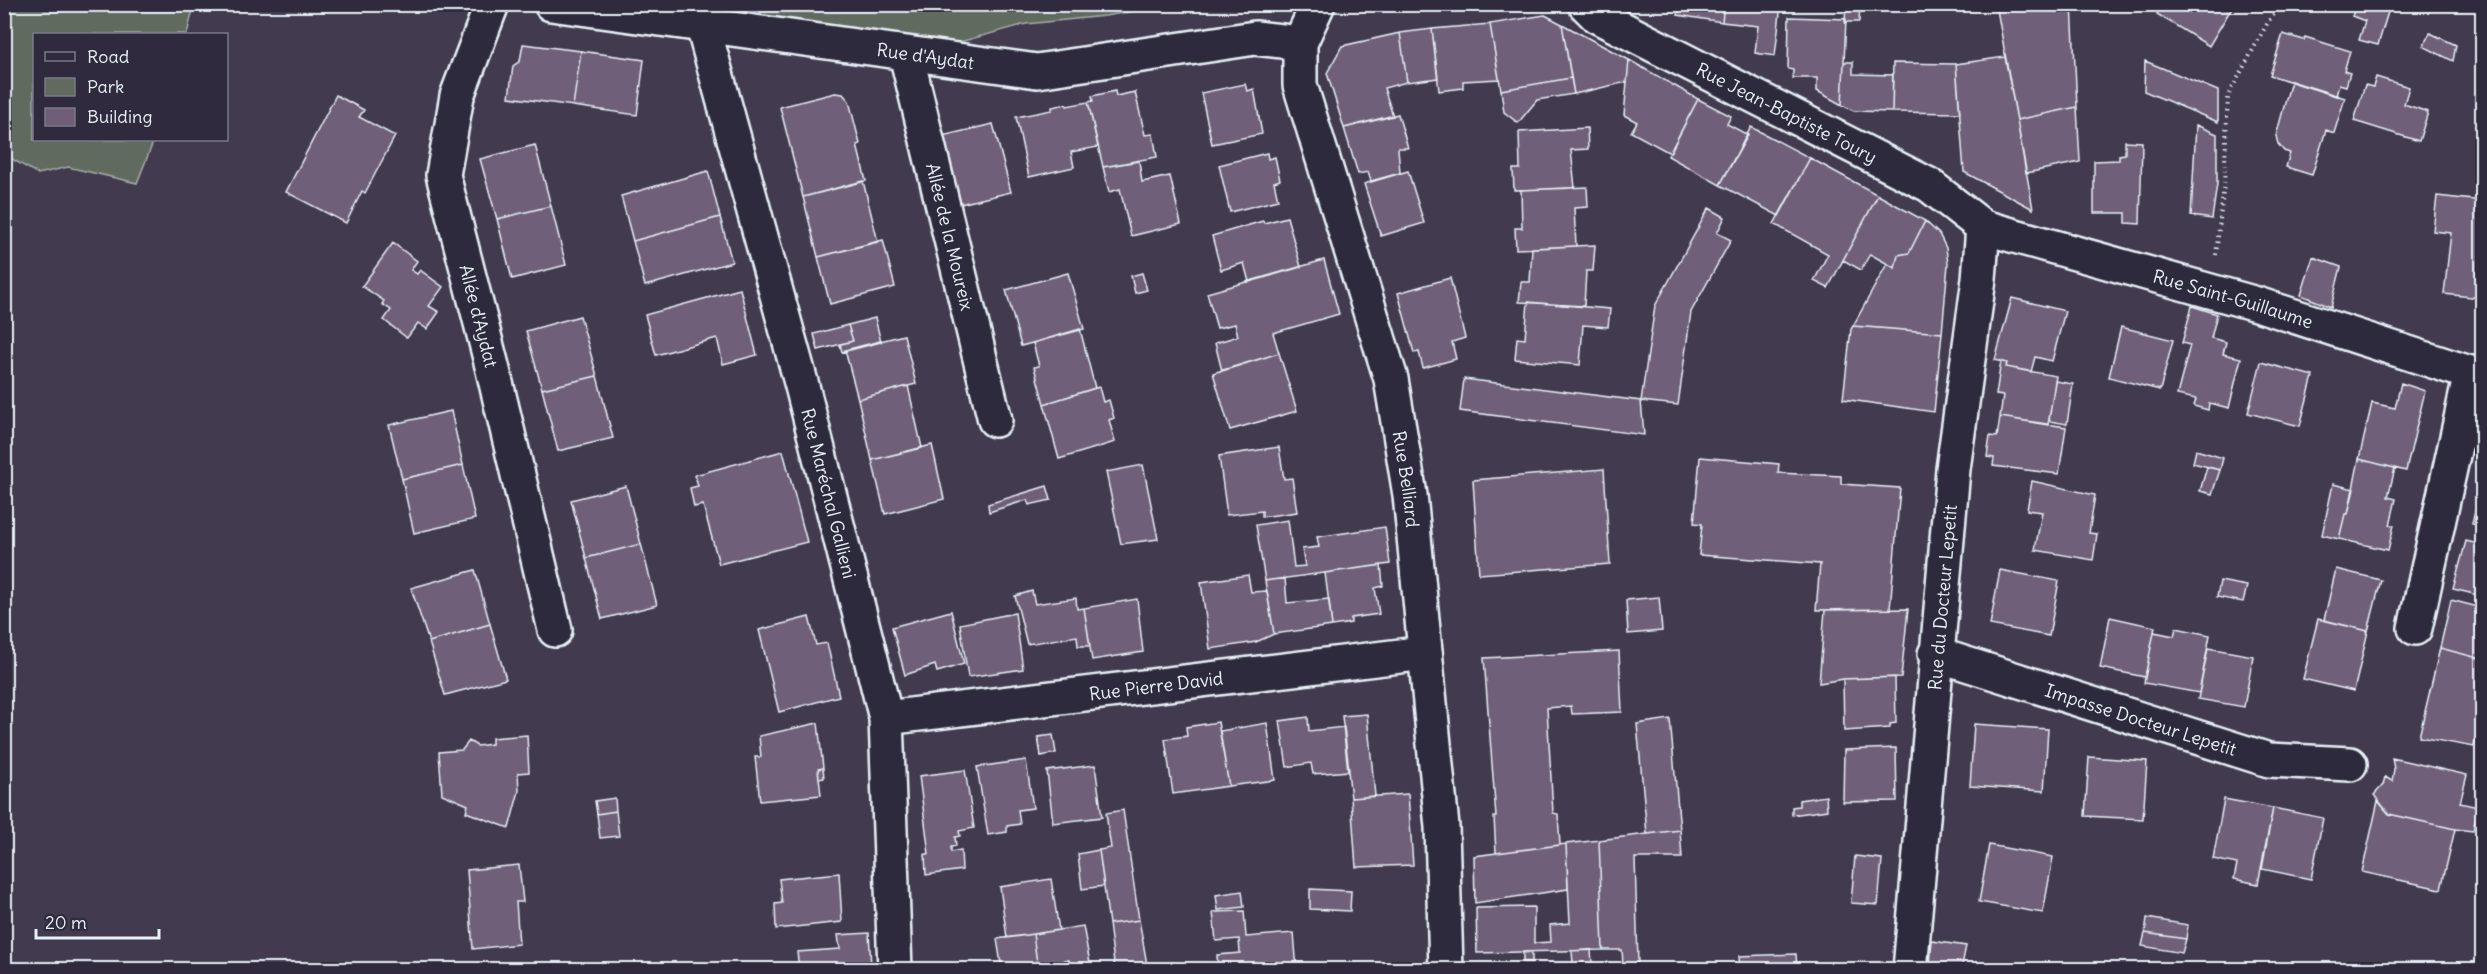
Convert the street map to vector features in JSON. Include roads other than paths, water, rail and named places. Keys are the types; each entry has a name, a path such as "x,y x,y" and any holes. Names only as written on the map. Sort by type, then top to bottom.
{"street":[{"name":"Allée d'Aydat","path":"492,4 457,96 443,175 492,366 555,630"},
{"name":"Rue d'Aydat","path":"551,4 1037,71 1255,38 1300,43"},
{"name":"Rue Belliard","path":"1317,4 1300,43 1300,85 1391,380 1410,495 1442,827 1446,969"},
{"name":"Rue Jean-Baptiste Toury","path":"1585,4 1597,16 1929,185 1983,227"},
{"name":"Rue Maréchal Gallieni","path":"703,26 802,386 886,718 896,969"},
{"name":"Allée de la Moureix","path":"906,54 995,420"},
{"name":"Rue Saint-Guillaume","path":"1983,227 2211,291 2477,375"},
{"name":"Rue du Docteur Lepetit","path":"1910,969 1935,654 1953,469 1979,279 1983,227"},
{"path":"2415,628 2477,375"},
{"name":"Rue Pierre David","path":"886,718 1425,653"},
{"name":"Impasse Docteur Lepetit","path":"1935,654 2269,760 2350,764"}]}
